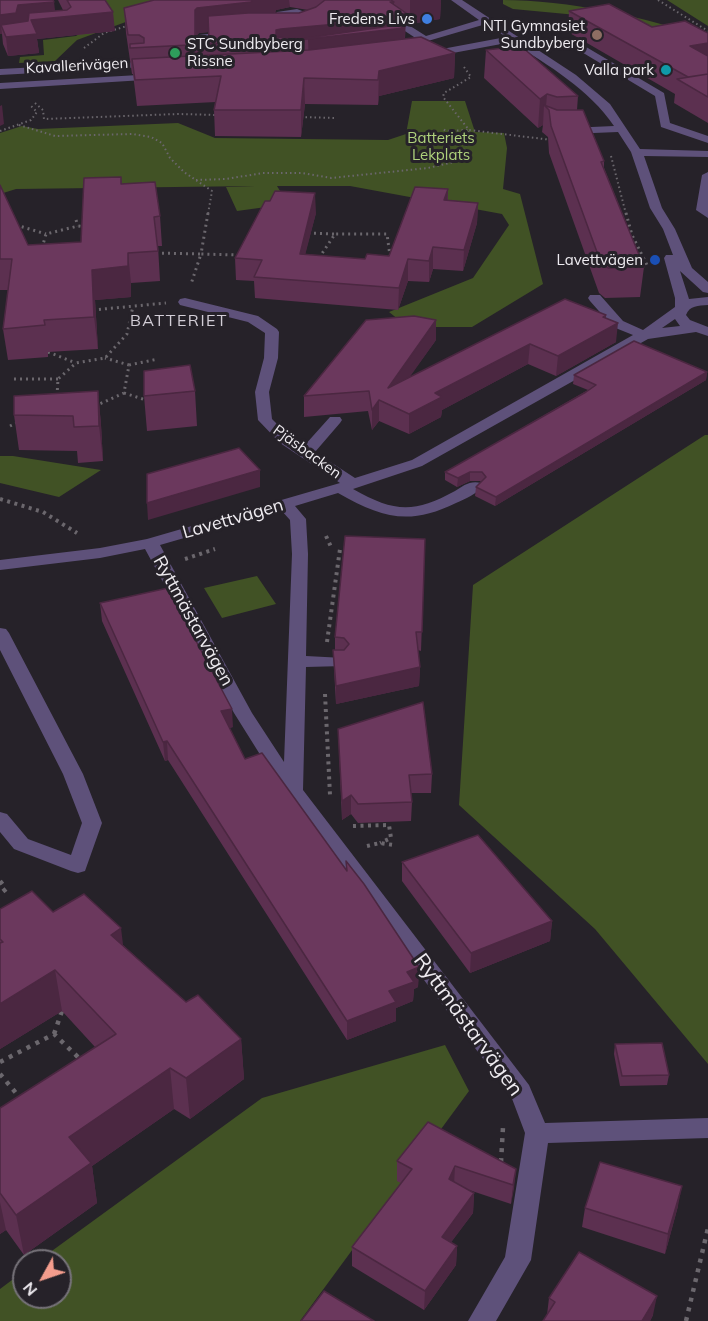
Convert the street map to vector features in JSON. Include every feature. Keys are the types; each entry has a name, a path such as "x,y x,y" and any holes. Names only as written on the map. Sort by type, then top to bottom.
{"street":[{"path":"363,0 425,40"},
{"path":"456,0 572,77 606,106 636,152 656,208 660,229 678,279 681,308 679,315 682,320 704,330"},
{"path":"265,30 279,19 280,14 297,12 317,20 318,24 305,31"},
{"path":"393,47 425,40 485,21"},
{"path":"216,62 198,63 202,37 246,33"},
{"path":"410,58 512,39"},
{"path":"573,43 660,95 665,125 708,140"},
{"name":"Kavallerivägen","path":"0,72 149,65"},
{"name":"Kavallerivägen","path":"0,86 170,77"},
{"path":"554,136 621,129"},
{"path":"636,152 708,154"},
{"path":"708,175 702,210 708,214"},
{"path":"656,208 669,229 686,270 708,289"},
{"path":"595,298 618,324 644,335"},
{"path":"681,308 689,303 708,301"},
{"name":"Pjäsbacken","path":"185,302 253,319 272,332 271,358 262,392 265,420 285,440 306,453 377,509 410,514 440,506 475,486"},
{"name":"Lavettvägen","path":"0,565 100,553 150,543 417,463 644,335 681,308"},
{"name":"Lavettvägen","path":"644,335 704,330"},
{"path":"306,453 335,420"},
{"path":"285,504 298,519 300,543 293,791"},
{"name":"Ryttmästarvägen","path":"150,543 243,713 293,791 520,1092 537,1133"},
{"path":"0,633 73,774 92,823 78,866 21,844 0,819"},
{"path":"297,661 331,662"},
{"path":"481,1321 518,1260 537,1133 708,1128"}],"path":[{"path":"658,0 708,31"},
{"path":"80,53 87,44 104,33 134,24"},
{"path":"196,180 226,179 263,173 302,173 331,177 429,168 463,160 469,130 443,97 444,93 471,77"},
{"path":"0,131 32,120 37,112 20,101"},
{"path":"44,119 178,114 223,116"},
{"path":"291,117 336,118"},
{"path":"19,125 55,136 132,134 151,137 162,143 170,158 184,172 212,191 201,254 185,302 88,310"},
{"path":"443,129 446,131 469,130 554,136"},
{"path":"598,130 606,140 632,235 650,271"},
{"path":"76,219 78,226"},
{"path":"6,222 46,234 78,226 95,228"},
{"path":"303,232 387,234 390,256 381,259"},
{"path":"41,251 46,234"},
{"path":"320,258 334,234"},
{"path":"154,253 248,256"},
{"path":"105,358 127,334 133,306"},
{"path":"48,352 76,363 105,358 129,365 158,359"},
{"path":"14,379 58,379 76,363"},
{"path":"124,393 129,365"},
{"path":"57,404 58,379"},
{"path":"88,405 99,406 124,393 158,404"},
{"path":"97,416 99,406"},
{"path":"10,426 19,422"},
{"path":"0,500 44,512 75,532"},
{"path":"330,804 331,662 340,549"},
{"path":"347,826 389,825 391,838 380,843"},
{"path":"0,881 6,888 0,894"},
{"path":"0,1062 54,1034 62,1011"},
{"path":"54,1034 86,1065"},
{"path":"0,1074 26,1104"},
{"path":"686,1321 708,1228"}],"green space":[{"path":"101,0 185,0 77,40 55,61 19,63 20,57 44,55 43,40 76,36 103,19"},
{"path":"503,0 553,3 607,11 708,39 577,15 513,9 503,4"},
{"path":"667,0 708,0 708,26"},
{"name":"Batteriets Lekplats","path":"412,101 465,101 475,132 504,133 507,148 503,189 520,194 543,284 472,327 408,327 389,312 473,278 509,225 502,214 350,186 277,186 288,204 237,211 226,187 255,186 16,189 0,194 0,133 22,126 38,129 178,123 215,138 388,140 406,134"},
{"path":"708,435 708,1064 595,929 459,805 473,585"},
{"path":"0,456 101,470 59,497 0,483"},
{"path":"257,576 276,604 222,618 204,588"},
{"path":"445,1045 469,1091 300,1321 0,1321 0,1289 12,1280 12,1309 72,1309 72,1249 54,1249 262,1098"}],"building":[{"path":"0,0 53,0 54,2 18,5 16,13 0,15"},
{"path":"67,0 105,0 113,12 31,20 37,34 6,37 1,25 28,21 29,13 67,10 71,7"},
{"path":"154,0 252,0 251,2 197,8 195,10 195,38 201,43 209,40 208,16 299,13 316,7 325,0 391,0 394,2 390,2 406,13 360,22 281,29 276,30 276,37 299,39 397,25 404,28 308,39 130,48 130,44 144,43 144,38 139,35 128,35 124,8"},
{"path":"609,4 652,27 685,21 708,33 708,43 690,46 708,56 708,74 688,77 569,11"},
{"path":"421,37 455,53 379,71 378,80 304,78 301,110 214,110 221,76 135,80 132,59 309,50"},
{"path":"521,46 578,96 557,97 547,94 540,99 486,50"},
{"path":"708,74 708,97 677,79"},
{"path":"544,105 557,110 583,110 604,161 601,162 644,267 608,268 601,263 551,126 549,110"},
{"path":"121,177 121,184 155,182 160,216 154,217 158,251 128,253 128,266 92,270 94,317 44,320 45,325 3,329 12,259 0,259 0,185 28,245 81,242 84,178"},
{"path":"415,187 448,189 444,200 478,203 464,250 433,247 429,261 408,259 399,288 254,277 262,260 235,258 265,201 270,201 275,191 315,193 300,254 365,259 367,254 389,256"},
{"path":"565,299 606,315 603,317 618,323 558,356 530,344 435,393 442,397 409,414 379,400 372,410 369,391 304,396 366,320 414,316 436,320 388,388"},
{"path":"634,341 707,372 496,497 476,487 486,477 482,472 470,472 458,478 445,472 586,392 596,385 574,375"},
{"path":"190,365 195,391 144,396 144,371"},
{"path":"98,391 99,426 74,427 73,416 14,415 14,396"},
{"path":"239,448 260,470 147,503 147,474"},
{"path":"345,536 425,539 422,632 416,632 420,667 336,686 333,650 344,650 349,644 344,638 335,637"},
{"path":"168,588 232,709 221,711 245,759 262,753 347,871 346,861 364,884 419,967 407,972 414,982 389,991 396,1002 347,1021 167,741 163,742 100,603"},
{"path":"423,702 432,774 409,775 412,802 358,804 351,795 342,801 338,729"},
{"path":"478,835 552,921 471,953 402,862"},
{"path":"32,891 53,912 84,894 121,928 111,935 186,1002 198,995 241,1039 186,1078 170,1068 69,1137 91,1163 16,1215 0,1193 0,1108 116,1034 55,970 0,1004 0,943 3,942 0,939 0,909"},
{"path":"662,1043 669,1075 622,1076 615,1044"},
{"path":"428,1122 516,1169 513,1185 455,1166 449,1179 474,1193 442,1237 457,1246 425,1291 352,1247 412,1169 397,1161"},
{"path":"600,1162 682,1186 668,1234 585,1208"},
{"path":"579,1252 657,1296 642,1321 543,1321 555,1302 549,1298"},
{"path":"324,1291 374,1321 301,1321"}],"place":[{"name":"Fredens Livs","path":"427,19"},
{"name":"NTI Gymnasiet Sundbyberg","path":"597,35"},
{"name":"STC Sundbyberg Rissne","path":"175,53"},
{"name":"Valla park","path":"666,70"},
{"name":"Lavettvägen","path":"655,260"}],"district":[{"name":"BATTERIET","path":"179,321"}]}
